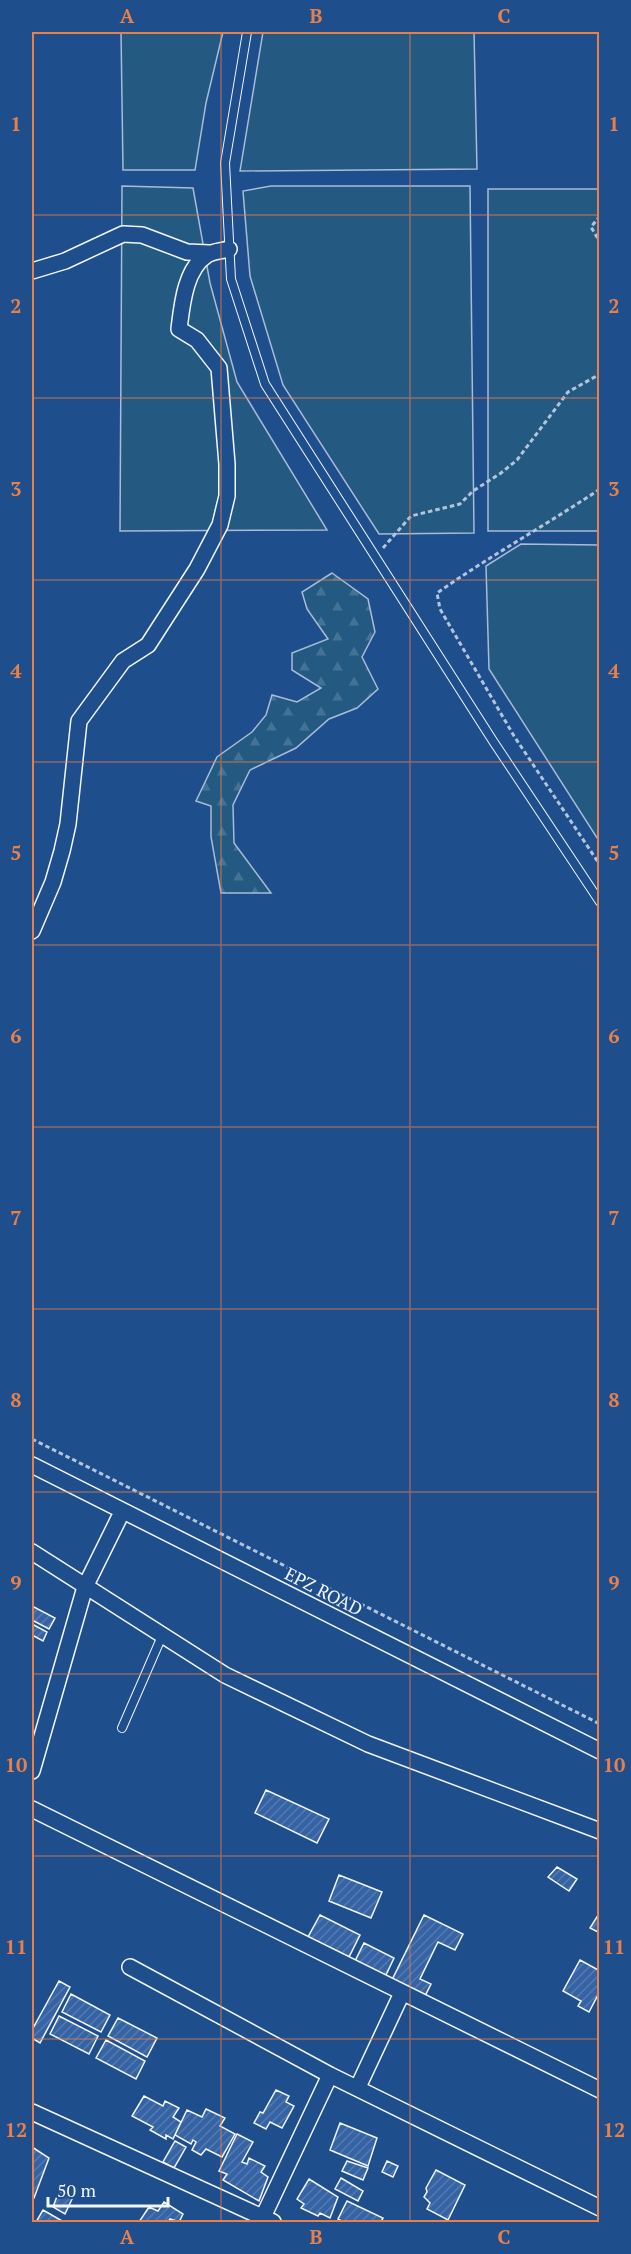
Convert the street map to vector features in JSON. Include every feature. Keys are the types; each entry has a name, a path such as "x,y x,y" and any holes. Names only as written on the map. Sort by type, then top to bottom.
{"street":[{"path":"32,271 65,261 123,234 142,235 188,252 209,253 229,249"},
{"path":"32,931 53,882 62,851 79,721 123,662 148,645 197,569 220,525 227,496 227,464 219,368 197,340 179,329 184,297 196,263 209,253"},
{"name":"EPZ ROAD","path":"32,1466 600,1751"},
{"path":"32,1771 85,1587 122,1512"},
{"path":"32,1552 225,1675 368,1744 600,1831"},
{"path":"32,1809 600,2090"},
{"path":"130,1967 330,2075 600,2208"},
{"path":"358,2087 402,1993"},
{"path":"32,2112 268,2220 330,2075"}],"lane":[{"path":"247,32 225,163 229,249 231,279 265,384 600,903"},
{"path":"122,1728 162,1636"}],"path":[{"path":"600,216 591,227 600,242"},
{"path":"376,558 411,516 460,504 473,491 509,467 535,438 568,392 600,374"},
{"path":"600,489 475,566 437,593 440,609 514,736 600,865"},
{"path":"32,1439 600,1724"}],"green space":[{"path":"121,32 223,32 206,103 195,170 123,170"},
{"path":"263,32 474,32 477,169 240,171"},
{"path":"122,186 193,188 210,283 237,382 327,530 120,531"},
{"path":"271,186 470,186 474,533 379,534 283,385 250,276 243,191"},
{"path":"488,189 599,189 599,531 488,531"},
{"path":"521,544 599,545 599,841 489,669 486,566"},
{"path":"332,573 368,599 375,632 362,657 378,689 357,708 329,719 296,748 250,770 233,805 234,843 271,893 221,893 211,837 211,806 196,801 217,757 252,732 266,715 272,695 297,702 321,688 292,670 292,653 328,639 307,609 302,592"}],"building":[{"path":"32,1606 55,1618 49,1629 32,1620"},
{"path":"32,1624 47,1632 43,1641 32,1635"},
{"path":"266,1790 329,1819 317,1843 255,1813"},
{"path":"557,1867 577,1879 569,1891 548,1877"},
{"path":"339,1875 382,1892 371,1918 329,1901"},
{"path":"600,1912 600,1933 590,1928"},
{"path":"320,1915 360,1935 349,1957 308,1937"},
{"path":"424,1915 463,1934 455,1950 438,1942 420,1979 431,1984 423,2000 390,1984"},
{"path":"364,1943 394,1958 385,1977 355,1961"},
{"path":"580,1960 600,1971 600,1991 589,2012 578,2006 581,2001 563,1991"},
{"path":"59,1981 70,1987 40,2043 32,2038 32,2030"},
{"path":"71,1994 110,2015 101,2032 62,2012"},
{"path":"59,2016 98,2036 89,2054 50,2034"},
{"path":"118,2018 157,2038 147,2057 108,2036"},
{"path":"106,2040 145,2061 136,2079 96,2058"},
{"path":"276,2090 289,2096 286,2102 294,2106 282,2128 270,2122 266,2129 254,2123 260,2112 263,2113"},
{"path":"144,2096 163,2106 165,2101 179,2108 173,2117 181,2122 173,2139 166,2135 166,2139 150,2130 153,2127 132,2116"},
{"path":"206,2109 225,2118 220,2126 235,2134 222,2157 206,2149 201,2155 192,2150 196,2142 193,2140 191,2144 175,2135 187,2110 202,2117"},
{"path":"340,2123 377,2138 368,2166 330,2150"},
{"path":"237,2134 253,2142 242,2162 247,2164 249,2158 265,2166 261,2172 268,2177 259,2201 223,2180 227,2174 219,2171"},
{"path":"175,2141 186,2147 174,2168 163,2162"},
{"path":"32,2147 49,2158 34,2198 32,2197"},
{"path":"347,2161 368,2168 363,2180 342,2171"},
{"path":"387,2161 398,2166 393,2177 382,2172"},
{"path":"436,2170 465,2185 448,2220 427,2209 430,2203 424,2197 427,2192 426,2188"},
{"path":"341,2178 363,2191 358,2201 335,2189"},
{"path":"309,2179 338,2197 330,2218 320,2213 318,2216 301,2208 304,2204 297,2199"},
{"path":"59,2191 72,2199 65,2214 53,2207"},
{"path":"347,2201 383,2218 381,2222 343,2222 338,2219"},
{"path":"164,2202 183,2214 179,2222 170,2219 168,2222 139,2222 149,2207 158,2211"},
{"path":"43,2210 64,2222 36,2222"}]}
